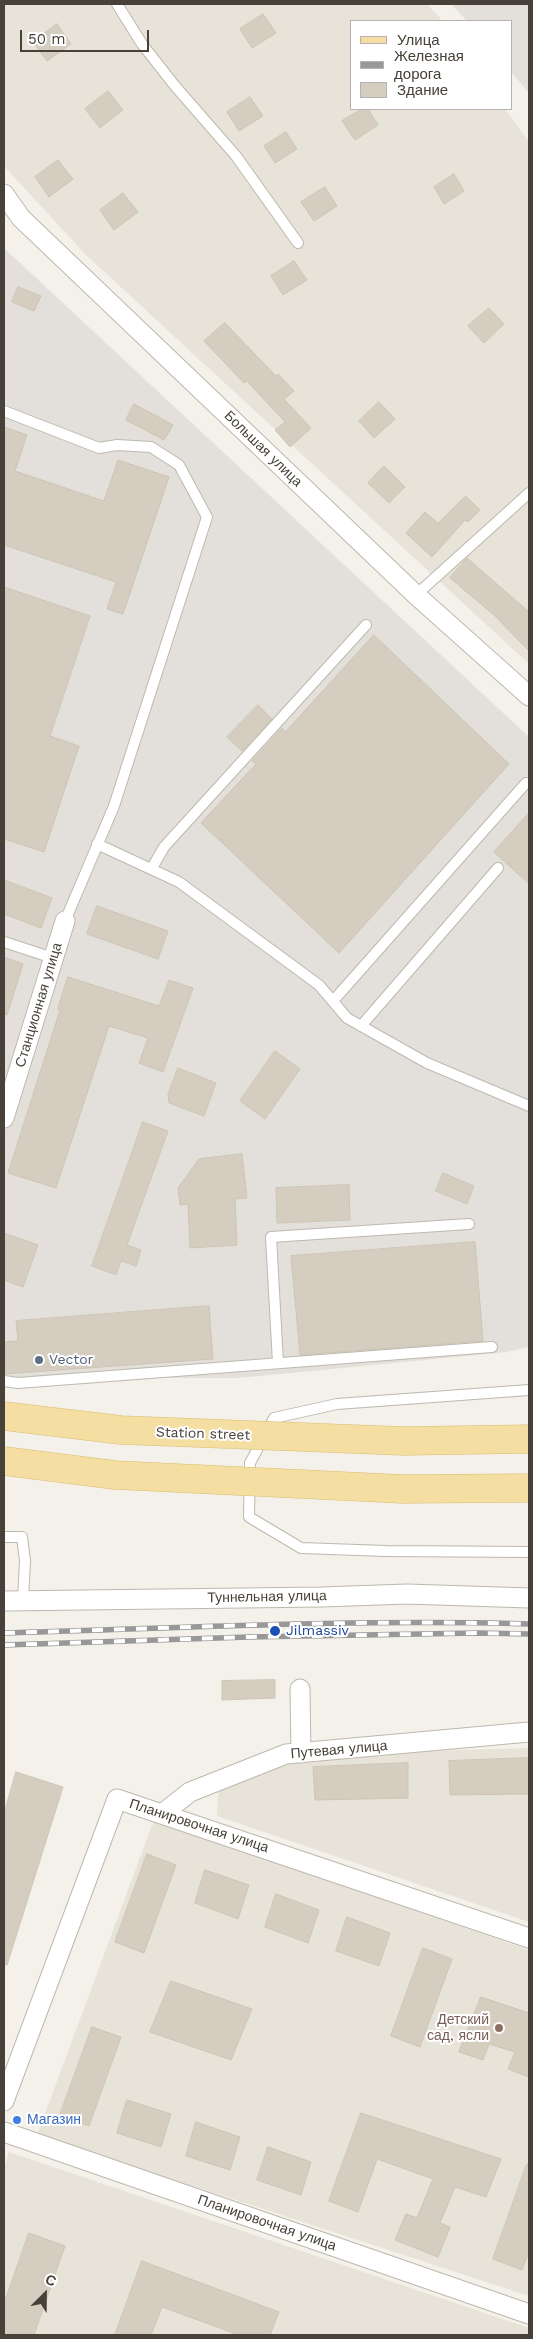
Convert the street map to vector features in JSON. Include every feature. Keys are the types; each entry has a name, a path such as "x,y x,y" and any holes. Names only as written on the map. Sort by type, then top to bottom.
{"main road":[{"name":"Station street","path":"4,1416 121,1430 404,1441 529,1439"},
{"path":"4,1461 115,1475 403,1489 529,1488"}],"street":[{"name":"Большая улица","path":"4,194 21,218 416,595 529,696"},
{"name":"Станционная улица","path":"4,1118 65,921"},
{"name":"Туннельная улица","path":"4,1601 322,1597 407,1594 529,1598"},
{"path":"300,1689 301,1753"},
{"name":"Путевая улица","path":"162,1814 190,1792 286,1754 529,1732"},
{"name":"Планировочная улица","path":"4,2101 117,1799 529,1938"},
{"name":"Планировочная улица","path":"4,2132 529,2314"}],"lane":[{"path":"117,4 142,44 175,86 236,156 298,243"},
{"path":"4,411 99,448 117,445 151,447 179,465 207,517 117,797 65,921"},
{"path":"416,595 529,493"},
{"path":"152,868 164,847 366,625"},
{"path":"333,1001 526,783"},
{"path":"97,844 179,882 319,985 347,1018 427,1063 529,1106"},
{"path":"361,1026 498,868"},
{"path":"4,942 53,958"},
{"path":"278,1363 271,1237 470,1224"},
{"path":"4,1381 18,1383 492,1347"},
{"path":"529,1390 337,1404 274,1418 250,1464 249,1517 301,1548 386,1551 529,1552"},
{"path":"4,1537 22,1538 25,1561 22,1600"}],"shaded area":[{"path":"4,4 427,4 442,20 350,20 350,110 506,110 529,142 529,664 85,254 4,166"},
{"path":"451,4 529,4 529,93 513,74 513,20 466,20"},
{"path":"4,248 529,737 529,1347 507,1352 239,1378 4,1378"},
{"path":"529,1748 529,1922 217,1816 219,1779 293,1755"},
{"path":"154,1820 529,1950 529,2296 37,2135"},
{"path":"9,2152 529,2328 529,2335 4,2335 4,2168"}],"building":[{"path":"263,14 276,33 252,48 240,29"},
{"path":"57,24 71,44 47,61 33,42"},
{"path":"108,91 123,110 100,128 85,109"},
{"path":"250,97 263,116 239,131 227,112"},
{"path":"360,110 369,110 378,125 355,140 342,121"},
{"path":"286,132 297,149 275,163 264,146"},
{"path":"58,160 73,179 49,197 35,177"},
{"path":"454,174 464,191 444,204 434,187"},
{"path":"325,187 337,206 314,221 301,202"},
{"path":"123,193 138,212 114,230 100,210"},
{"path":"294,261 307,280 283,295 271,276"},
{"path":"18,287 41,296 34,311 12,302"},
{"path":"489,308 504,324 484,343 468,326"},
{"path":"225,323 276,376 278,374 294,391 284,399 311,428 290,447 275,430 285,422 247,381 244,383 204,341"},
{"path":"379,402 395,419 374,438 359,421"},
{"path":"134,404 173,425 164,440 126,420"},
{"path":"4,427 27,435 15,471 104,501 118,460 169,477 123,614 107,609 116,582 4,545"},
{"path":"384,466 405,487 389,503 368,483"},
{"path":"466,496 480,510 468,522 465,520 432,557 406,533 425,512 438,523"},
{"path":"467,558 529,612 529,651 494,615 450,578"},
{"path":"4,587 90,616 50,736 79,746 44,852 4,839"},
{"path":"374,635 509,764 339,953 201,823 256,764 252,761 282,728 285,732"},
{"path":"258,705 272,719 242,751 227,737"},
{"path":"529,813 529,884 494,852"},
{"path":"4,880 52,898 41,928 4,914"},
{"path":"97,906 168,931 158,959 87,934"},
{"path":"4,957 23,964 7,1015 4,1014"},
{"path":"68,977 159,1006 169,980 193,988 163,1072 139,1063 148,1038 109,1026 56,1188 8,1173 60,1010 58,1009"},
{"path":"275,1051 300,1069 265,1119 240,1101"},
{"path":"178,1068 216,1083 204,1116 169,1103 168,1095"},
{"path":"143,1122 168,1131 127,1245 141,1250 136,1266 121,1261 116,1275 92,1266"},
{"path":"242,1154 247,1198 235,1199 237,1245 190,1248 188,1204 180,1205 178,1188 199,1159"},
{"path":"443,1173 474,1186 467,1204 436,1191"},
{"path":"349,1185 350,1220 277,1223 276,1188"},
{"path":"4,1233 38,1245 23,1287 4,1280"},
{"path":"475,1242 483,1341 300,1355 291,1256"},
{"path":"209,1306 213,1359 4,1374 4,1342 18,1341 16,1321"},
{"path":"275,1680 275,1698 222,1700 222,1681"},
{"path":"529,1758 529,1794 450,1795 449,1761"},
{"path":"408,1763 408,1798 315,1800 313,1767"},
{"path":"16,1772 63,1787 7,1965 4,1964 4,1814"},
{"path":"147,1854 176,1865 144,1953 115,1942"},
{"path":"205,1870 249,1885 238,1919 195,1903"},
{"path":"276,1894 319,1910 308,1943 265,1927"},
{"path":"347,1917 390,1933 379,1966 336,1951"},
{"path":"423,1948 452,1959 420,2047 391,2036"},
{"path":"171,1981 252,2009 231,2060 150,2032"},
{"name":"Детский сад, ясли","path":"481,1997 529,2013 529,2077 508,2069 515,2052 489,2044 483,2060 459,2052"},
{"path":"92,2027 121,2037 89,2126 60,2115"},
{"path":"127,2100 171,2114 161,2147 117,2133"},
{"path":"361,2113 501,2159 486,2197 455,2187 440,2223 450,2227 438,2257 395,2240 406,2214 417,2218 433,2179 377,2159 358,2212 329,2201"},
{"path":"196,2122 240,2137 230,2170 186,2156"},
{"path":"268,2147 311,2162 301,2195 257,2180"},
{"path":"527,2164 529,2164 529,2251 522,2270 493,2259"},
{"path":"29,2233 65,2246 34,2335 4,2335 4,2304"},
{"path":"142,2261 279,2312 270,2335 239,2335 162,2307 151,2335 115,2335"}],"railway":[{"path":"4,1633 332,1623 529,1624"},
{"path":"4,1645 249,1637 478,1633 529,1634"}],"place":[{"name":"Vector","path":"39,1360"},
{"name":"Jilmassiv","path":"275,1631"},
{"name":"Детский сад, ясли","path":"499,2028"},
{"name":"Магазин","path":"17,2120"}]}
